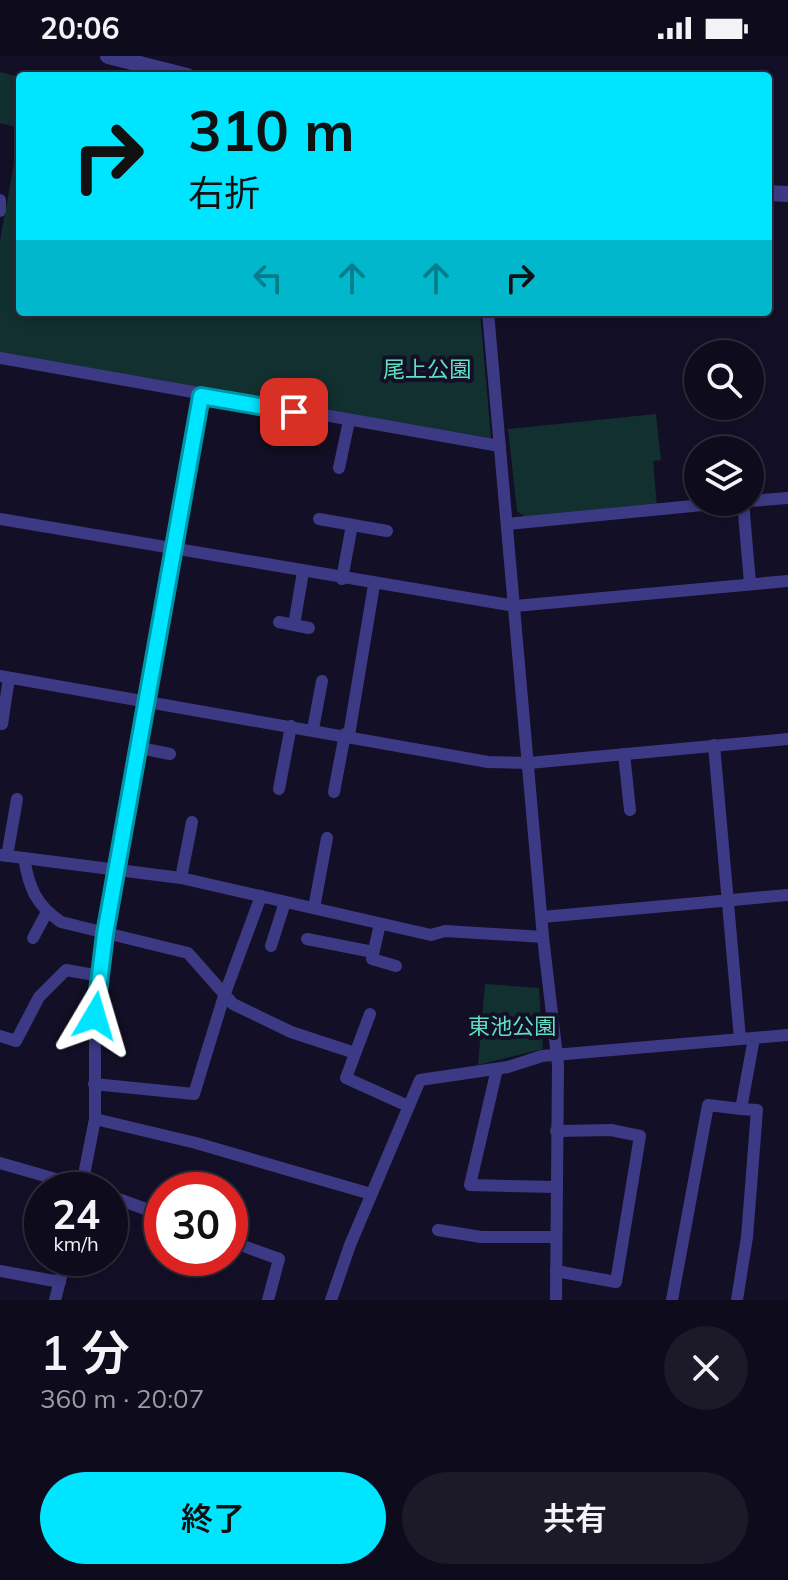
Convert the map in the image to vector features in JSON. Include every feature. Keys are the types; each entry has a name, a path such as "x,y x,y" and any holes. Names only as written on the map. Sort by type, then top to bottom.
{"street":[{"path":"108,56 171,72"},
{"path":"0,200 0,211"},
{"path":"488,316 543,937 554,1055 558,1065 556,1187 551,1237 556,1300"},
{"path":"0,358 201,396 500,446"},
{"path":"88,1172 95,1119 94,1084 105,934 201,396"},
{"path":"339,468 349,421"},
{"path":"764,500 788,498"},
{"path":"507,524 684,507"},
{"path":"744,516 750,583"},
{"path":"0,519 374,585 515,606 788,581"},
{"path":"319,519 387,531"},
{"path":"342,579 352,525"},
{"path":"294,625 303,572"},
{"path":"334,792 374,585"},
{"path":"279,622 309,628"},
{"path":"2,724 4,677 488,762 529,763 788,739"},
{"path":"313,729 322,681"},
{"path":"279,789 291,726"},
{"path":"714,745 740,1039"},
{"path":"140,748 170,754"},
{"path":"624,754 630,810"},
{"path":"17,799 6,853 24,858 181,878 431,935 445,931 543,937"},
{"path":"181,878 192,822"},
{"path":"314,908 327,838"},
{"path":"24,858 31,892 47,912 61,922 188,953 233,1004 291,1032 355,1053"},
{"path":"542,917 788,895"},
{"path":"94,1084 194,1094 224,996 261,896"},
{"path":"271,946 285,902"},
{"path":"33,938 47,912"},
{"path":"380,924 372,959 396,966"},
{"path":"307,939 373,952"},
{"path":"0,1036 16,1041 39,997 66,970 100,976"},
{"path":"370,1014 346,1078 408,1106"},
{"path":"331,1300 371,1194 420,1080 497,1069 554,1055 788,1035"},
{"path":"741,1109 754,1038"},
{"path":"497,1069 470,1185 556,1187"},
{"path":"677,1299 708,1105 757,1110 747,1237 737,1300"},
{"path":"95,1119 196,1143 371,1194"},
{"path":"556,1131 611,1130 640,1136 616,1282 556,1271"},
{"path":"0,1163 30,1172"},
{"path":"438,1230 481,1237 551,1237"},
{"path":"248,1248 279,1259 268,1300"},
{"path":"0,1271 60,1282"},
{"path":"55,1300 62,1276"}],"green space":[{"path":"0,72 16,76 16,127 0,123"},
{"name":"尾上公園","path":"16,152 16,316 480,316 491,438 0,354 0,241"},
{"path":"656,414 661,460 653,461 657,506 526,518 517,511 508,429"},
{"name":"東池公園","path":"485,984 539,988 543,1049 478,1065"}],"route":[{"path":"95,1016 105,934 201,396 294,412"}]}
